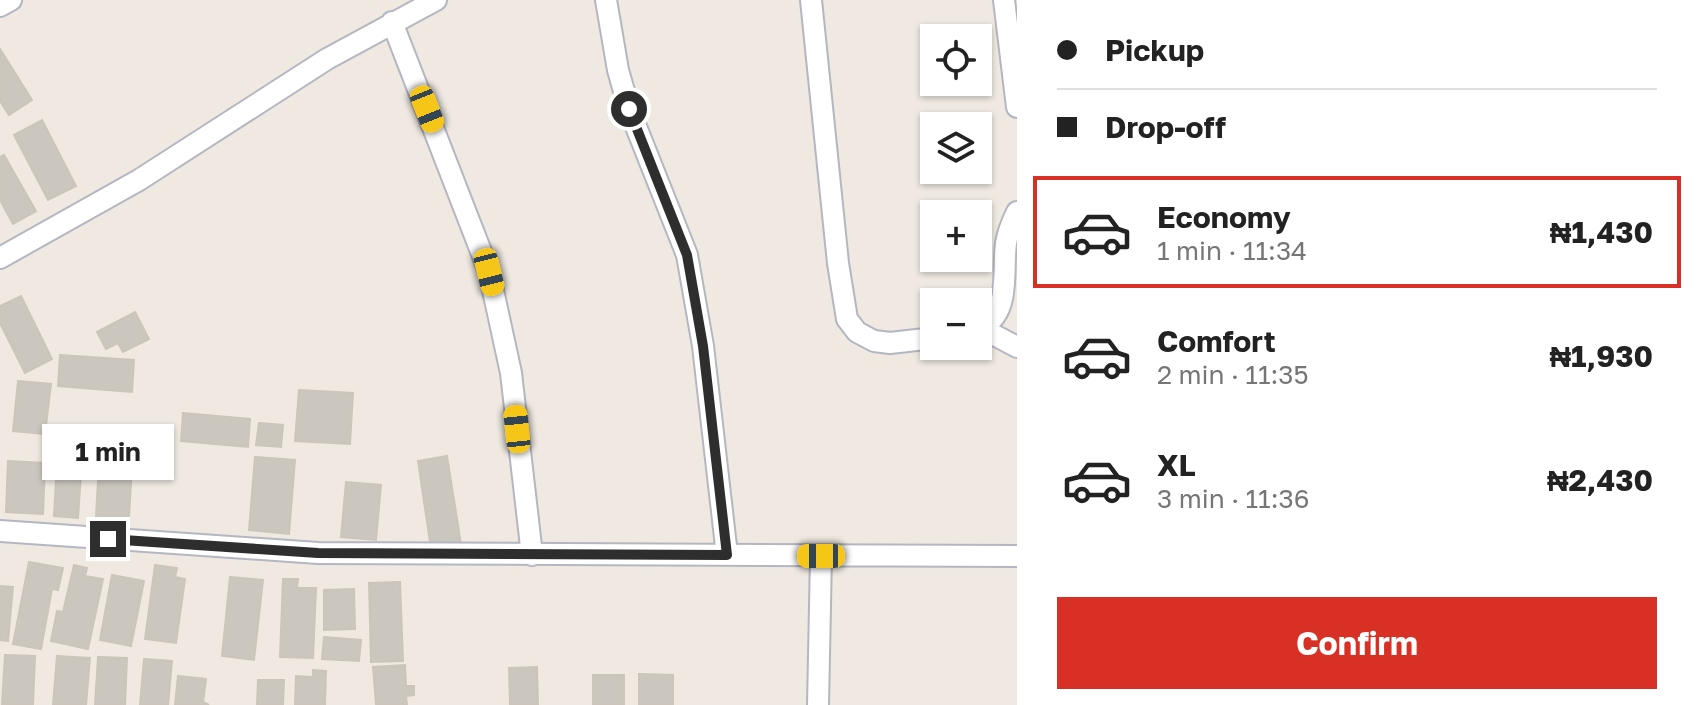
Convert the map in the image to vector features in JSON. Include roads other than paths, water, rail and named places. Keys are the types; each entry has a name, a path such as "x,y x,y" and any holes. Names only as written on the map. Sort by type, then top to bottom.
{"street":[{"path":"0,6 11,0"},
{"path":"0,258 139,180 327,59 436,0"},
{"path":"606,0 618,70 629,109 687,255 703,346 727,555"},
{"path":"811,0 838,263 847,319 857,332 874,341 890,343 920,340"},
{"path":"1004,0 1017,107"},
{"path":"392,22 489,272 511,373 532,555"},
{"path":"992,320 1001,306 1006,240 1017,212"},
{"path":"992,334 1017,347"},
{"path":"0,531 318,553 1017,556"},
{"path":"818,705 821,556"}]}
